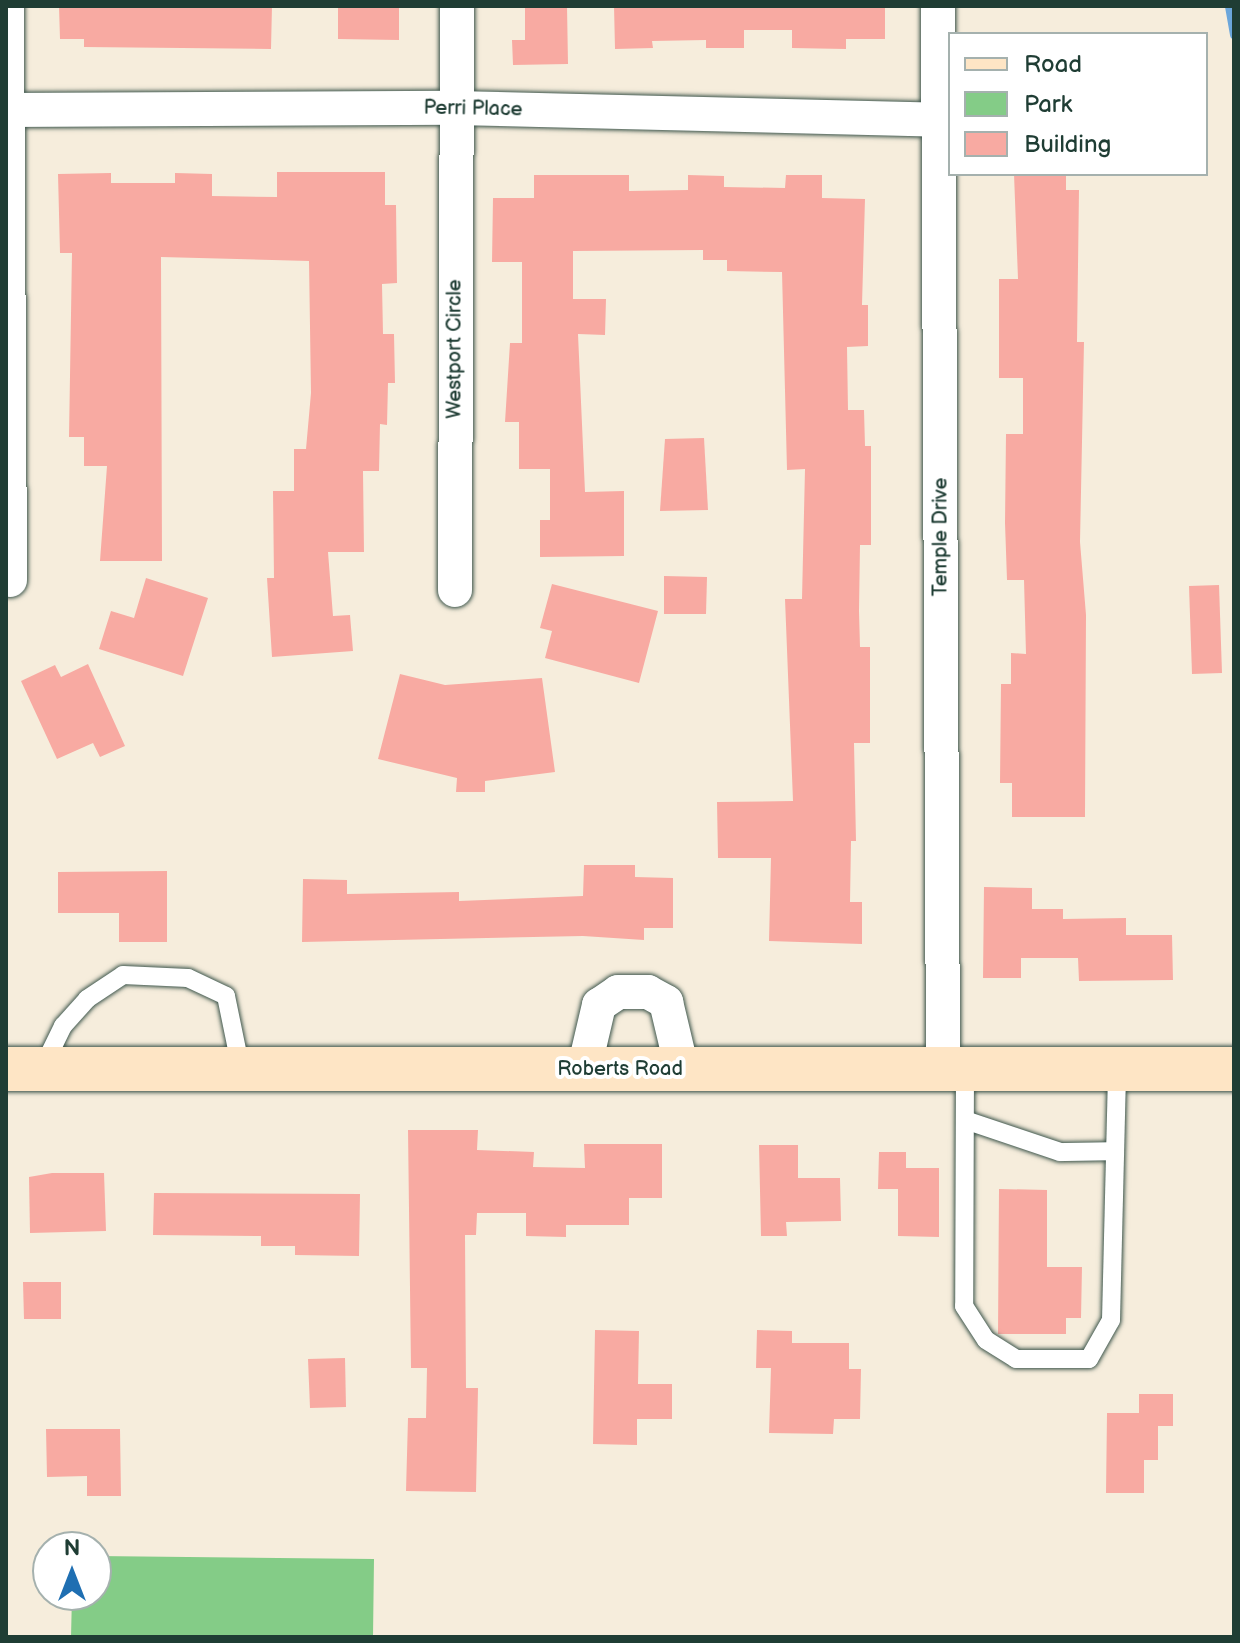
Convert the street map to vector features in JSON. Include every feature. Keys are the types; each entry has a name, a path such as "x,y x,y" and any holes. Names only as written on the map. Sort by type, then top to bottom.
{"street":[{"path":"7,6 10,580"},
{"name":"Westport Circle","path":"455,590 457,6"},
{"name":"Temple Drive","path":"938,6 954,1069"},
{"name":"Perri Place","path":"7,110 455,108 940,120"},
{"path":"584,1069 599,1005 618,992 648,992 666,1002 682,1069"},
{"name":"Roberts Road","path":"24,1069 1234,1069"}],"lane":[{"path":"24,1069 87,999 123,975 161,975 188,978 226,996 241,1069"},
{"path":"954,1069 965,1120 964,1306 986,1340 1016,1359 1089,1359 1111,1320 1117,1069"},
{"path":"965,1120 1060,1152 1115,1151"}],"green space":[{"path":"112,1556 374,1559 373,1637 71,1637 72,1611 112,1611"}],"building":[{"path":"59,6 272,6 271,49 84,47 84,39 60,39"},
{"path":"338,6 399,6 399,40 338,39"},
{"path":"525,6 567,6 568,64 513,65 512,40 525,40"},
{"path":"614,6 885,6 885,39 846,39 846,49 792,48 792,30 744,30 744,48 706,48 706,40 652,41 653,48 615,49"},
{"path":"277,172 385,172 385,205 396,205 397,283 382,284 383,334 394,334 395,383 388,383 387,425 380,424 379,471 363,471 364,552 328,552 333,616 350,615 353,651 272,657 267,578 274,578 273,491 294,491 294,449 306,449 311,393 309,261 161,257 162,561 100,561 107,466 84,466 84,437 69,437 72,253 60,253 58,174 111,173 111,183 175,183 175,173 212,174 212,196 277,197"},
{"path":"534,175 629,175 629,191 688,190 688,175 724,176 724,187 785,188 786,175 822,175 822,198 865,199 862,305 868,305 868,346 847,347 848,410 864,410 865,446 871,446 871,545 860,545 859,611 860,647 870,647 870,743 854,743 856,841 851,841 850,902 862,902 862,944 769,941 771,858 718,858 717,802 793,801 785,599 802,599 805,469 787,470 782,272 727,271 727,260 703,260 703,250 573,251 573,299 606,299 605,335 578,334 585,492 624,491 624,556 540,557 540,520 550,520 550,469 519,469 519,422 505,422 510,343 522,343 522,262 492,262 493,198 534,198"},
{"path":"1014,176 1066,176 1066,190 1079,190 1077,342 1084,342 1080,542 1086,615 1085,817 1012,817 1012,783 1000,783 1001,684 1011,684 1011,653 1026,654 1024,580 1007,580 1005,523 1006,434 1023,434 1023,378 999,378 999,279 1018,279"},
{"path":"704,438 708,510 660,511 665,439"},
{"path":"664,576 707,577 706,614 664,614"},
{"path":"146,578 208,598 183,676 99,649 111,611 134,618"},
{"path":"552,584 658,611 639,683 545,658 552,631 540,628"},
{"path":"1219,585 1222,673 1192,674 1189,586"},
{"path":"88,664 125,746 100,757 93,743 57,759 21,681 55,665 61,677"},
{"path":"400,674 445,685 542,678 555,772 485,781 485,792 456,792 457,778 378,759"},
{"path":"584,865 635,865 635,877 673,878 673,928 644,928 644,940 583,936 302,942 303,879 347,880 347,894 459,892 459,901 583,896"},
{"path":"167,871 167,942 119,942 119,913 58,913 58,872"},
{"path":"984,887 1032,888 1032,909 1063,909 1063,919 1126,918 1126,935 1172,935 1173,980 1079,981 1078,958 1021,958 1021,978 983,978"},
{"path":"408,1130 478,1130 477,1150 534,1152 533,1167 585,1168 584,1144 662,1144 662,1198 629,1198 629,1225 566,1225 566,1237 526,1236 526,1213 477,1213 476,1235 465,1235 466,1388 478,1388 476,1492 406,1491 408,1418 426,1418 427,1368 411,1368"},
{"path":"759,1145 798,1145 798,1178 840,1178 841,1221 786,1222 787,1236 761,1236"},
{"path":"879,1152 906,1152 906,1168 939,1168 939,1237 898,1236 898,1189 878,1189"},
{"path":"52,1173 104,1173 106,1231 30,1233 29,1177"},
{"path":"999,1189 1047,1190 1047,1267 1082,1267 1081,1318 1066,1318 1066,1334 998,1334"},
{"path":"154,1193 360,1194 359,1256 295,1255 295,1246 261,1246 261,1236 153,1235"},
{"path":"23,1282 61,1282 61,1319 24,1319"},
{"path":"595,1330 639,1331 638,1384 672,1384 672,1419 637,1419 637,1445 593,1444"},
{"path":"757,1330 792,1331 792,1343 849,1343 849,1369 861,1369 860,1419 834,1419 833,1434 769,1433 771,1368 756,1368"},
{"path":"345,1358 346,1407 310,1408 308,1359"},
{"path":"1139,1394 1173,1394 1173,1426 1158,1426 1158,1460 1144,1460 1144,1493 1106,1493 1107,1413 1139,1413"},
{"path":"46,1429 120,1429 121,1496 87,1496 87,1476 47,1477"}],"waterway":[{"path":"1229,6 1234,35"}]}
